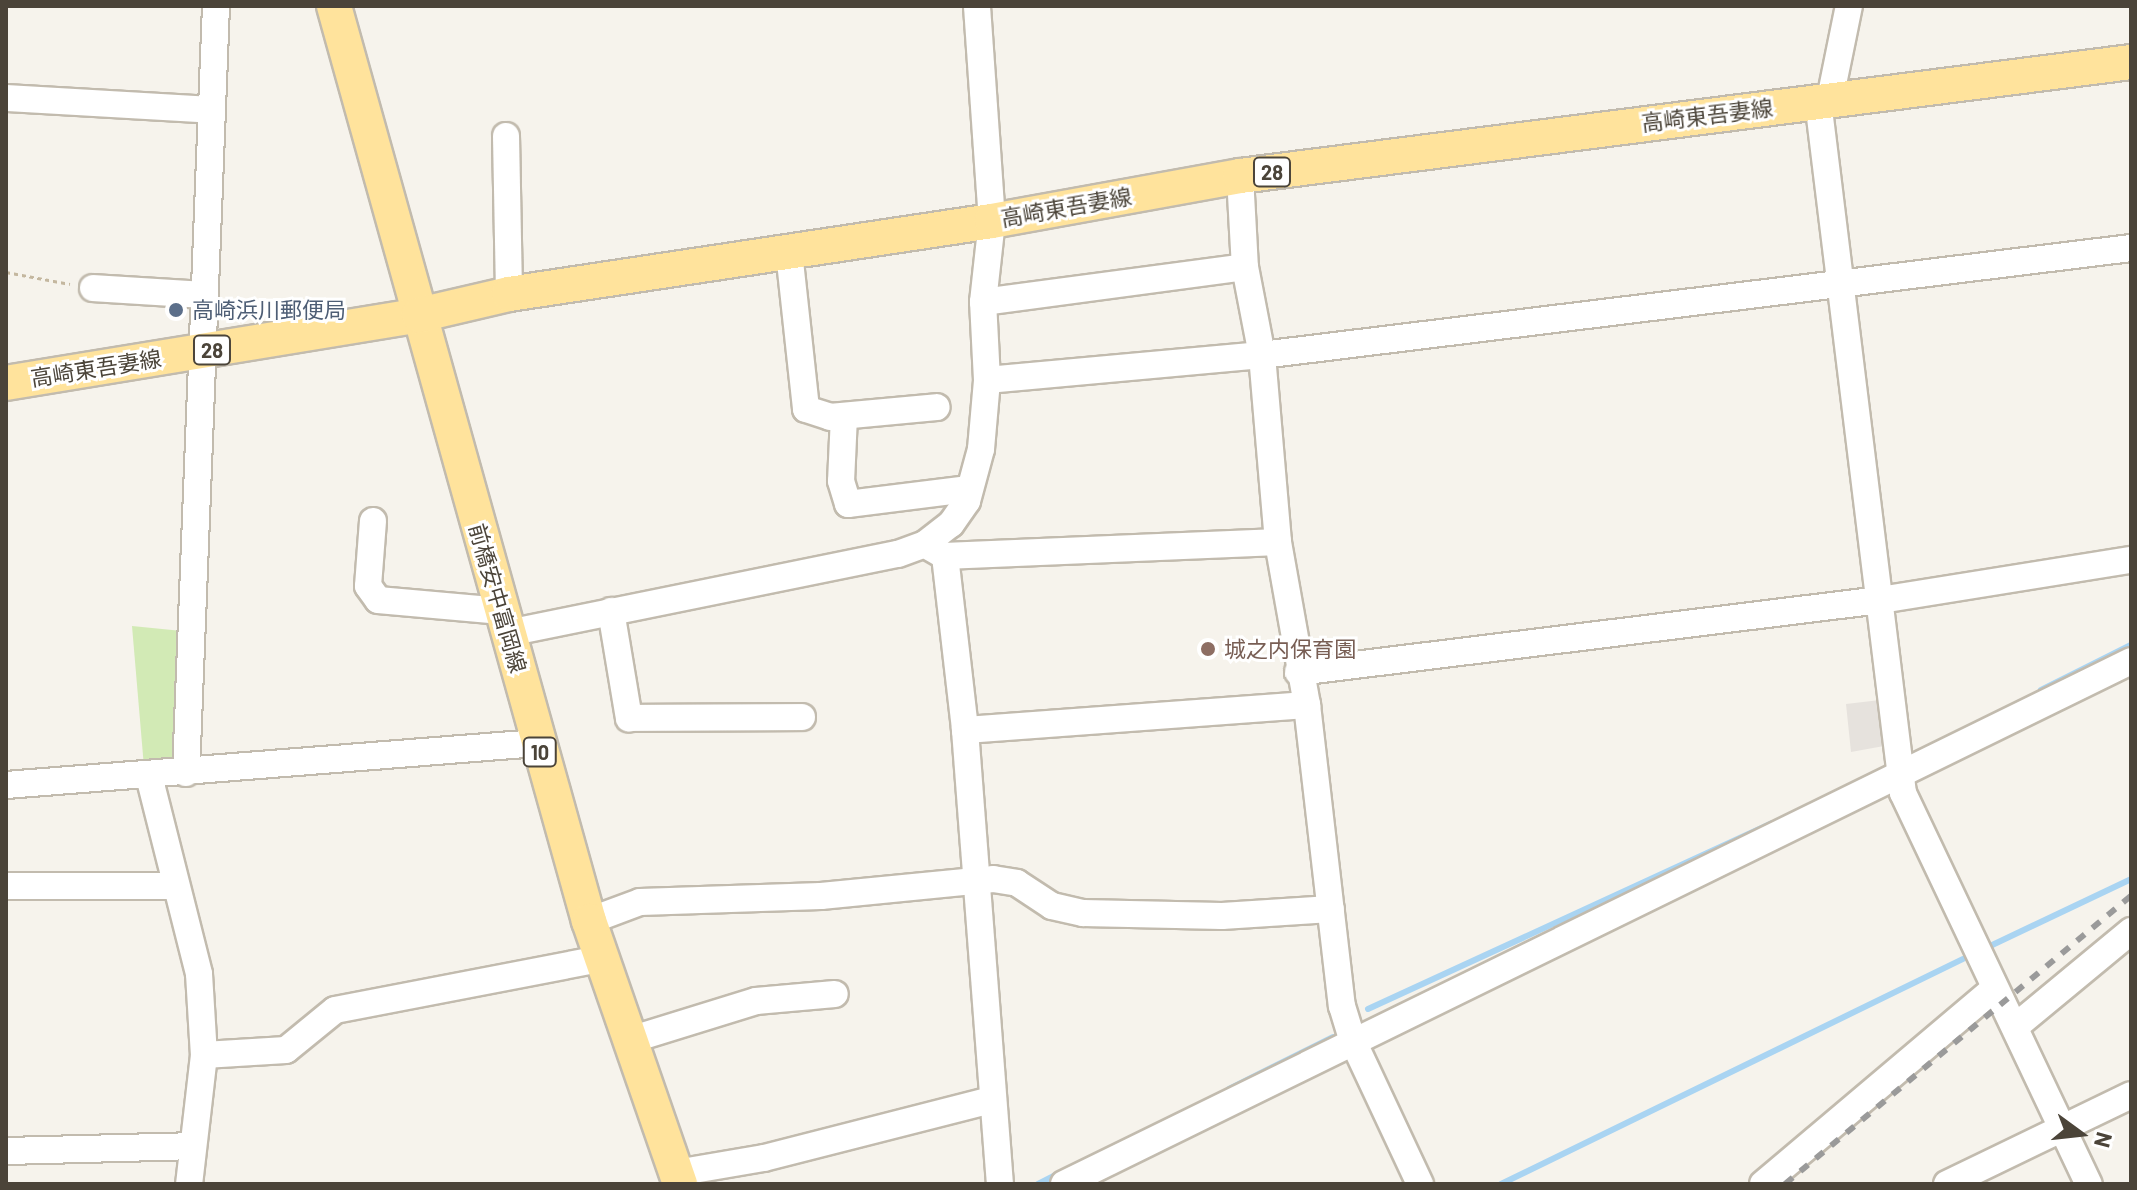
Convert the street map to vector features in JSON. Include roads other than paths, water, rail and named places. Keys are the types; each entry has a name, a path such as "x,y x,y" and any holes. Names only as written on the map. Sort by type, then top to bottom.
{"main road":[{"name":"前橋安中富岡線","path":"334,6 589,921 678,1178"},
{"name":"高崎東吾妻線","path":"6,383 419,315 509,294 992,221 1240,176 2131,62"}],"street":[{"path":"186,773 216,6"},
{"path":"977,6 992,221 983,302 987,380 981,449 969,489 935,550 965,730 991,1100 1000,1184"},
{"path":"1849,6 1824,100 1839,284 1900,776 1994,989 2089,1184"},
{"path":"6,98 212,110"},
{"path":"506,136 509,294"},
{"path":"1240,176 1245,267 1262,355 1278,542 1298,672 1307,705 1342,1006 1353,1041 1420,1184"},
{"path":"987,380 1262,355 2131,248"},
{"path":"789,252 806,409 814,416 844,416 937,407"},
{"path":"983,302 1245,267"},
{"path":"93,288 204,295"},
{"path":"844,416 841,481 848,504 969,489"},
{"path":"373,521 368,586 378,600 505,622 611,611 935,550 1278,542"},
{"path":"1298,672 1880,600 2131,560"},
{"path":"611,611 629,718 802,717"},
{"path":"1064,1184 2131,661"},
{"path":"965,730 1307,705"},
{"path":"6,785 537,743"},
{"path":"149,776 199,974 204,1055 189,1184"},
{"path":"589,921 640,902 821,896 977,879 1017,883 1052,906 1083,913 1222,916 1331,909"},
{"path":"6,886 176,886"},
{"path":"2015,1027 2131,931"},
{"path":"204,1055 286,1050 335,1010 464,990 601,959"},
{"path":"1763,1184 1994,989"},
{"path":"630,1040 756,1001 835,994"},
{"path":"1947,1184 2131,1095"},
{"path":"678,1178 991,1100"},
{"path":"6,1151 193,1146"}],"waterway":[{"path":"2041,690 2131,645"},
{"path":"1368,1009 1772,823"},
{"path":"1988,947 2131,879"},
{"path":"1501,1184 1963,959"},
{"path":"1229,1089 1333,1037"},
{"path":"1038,1184 1058,1174"}],"railway":[{"path":"1785,1184 2131,896"}],"place":[{"name":"高崎浜川郵便局","path":"176,310"},
{"name":"城之内保育園","path":"1208,649"}]}
